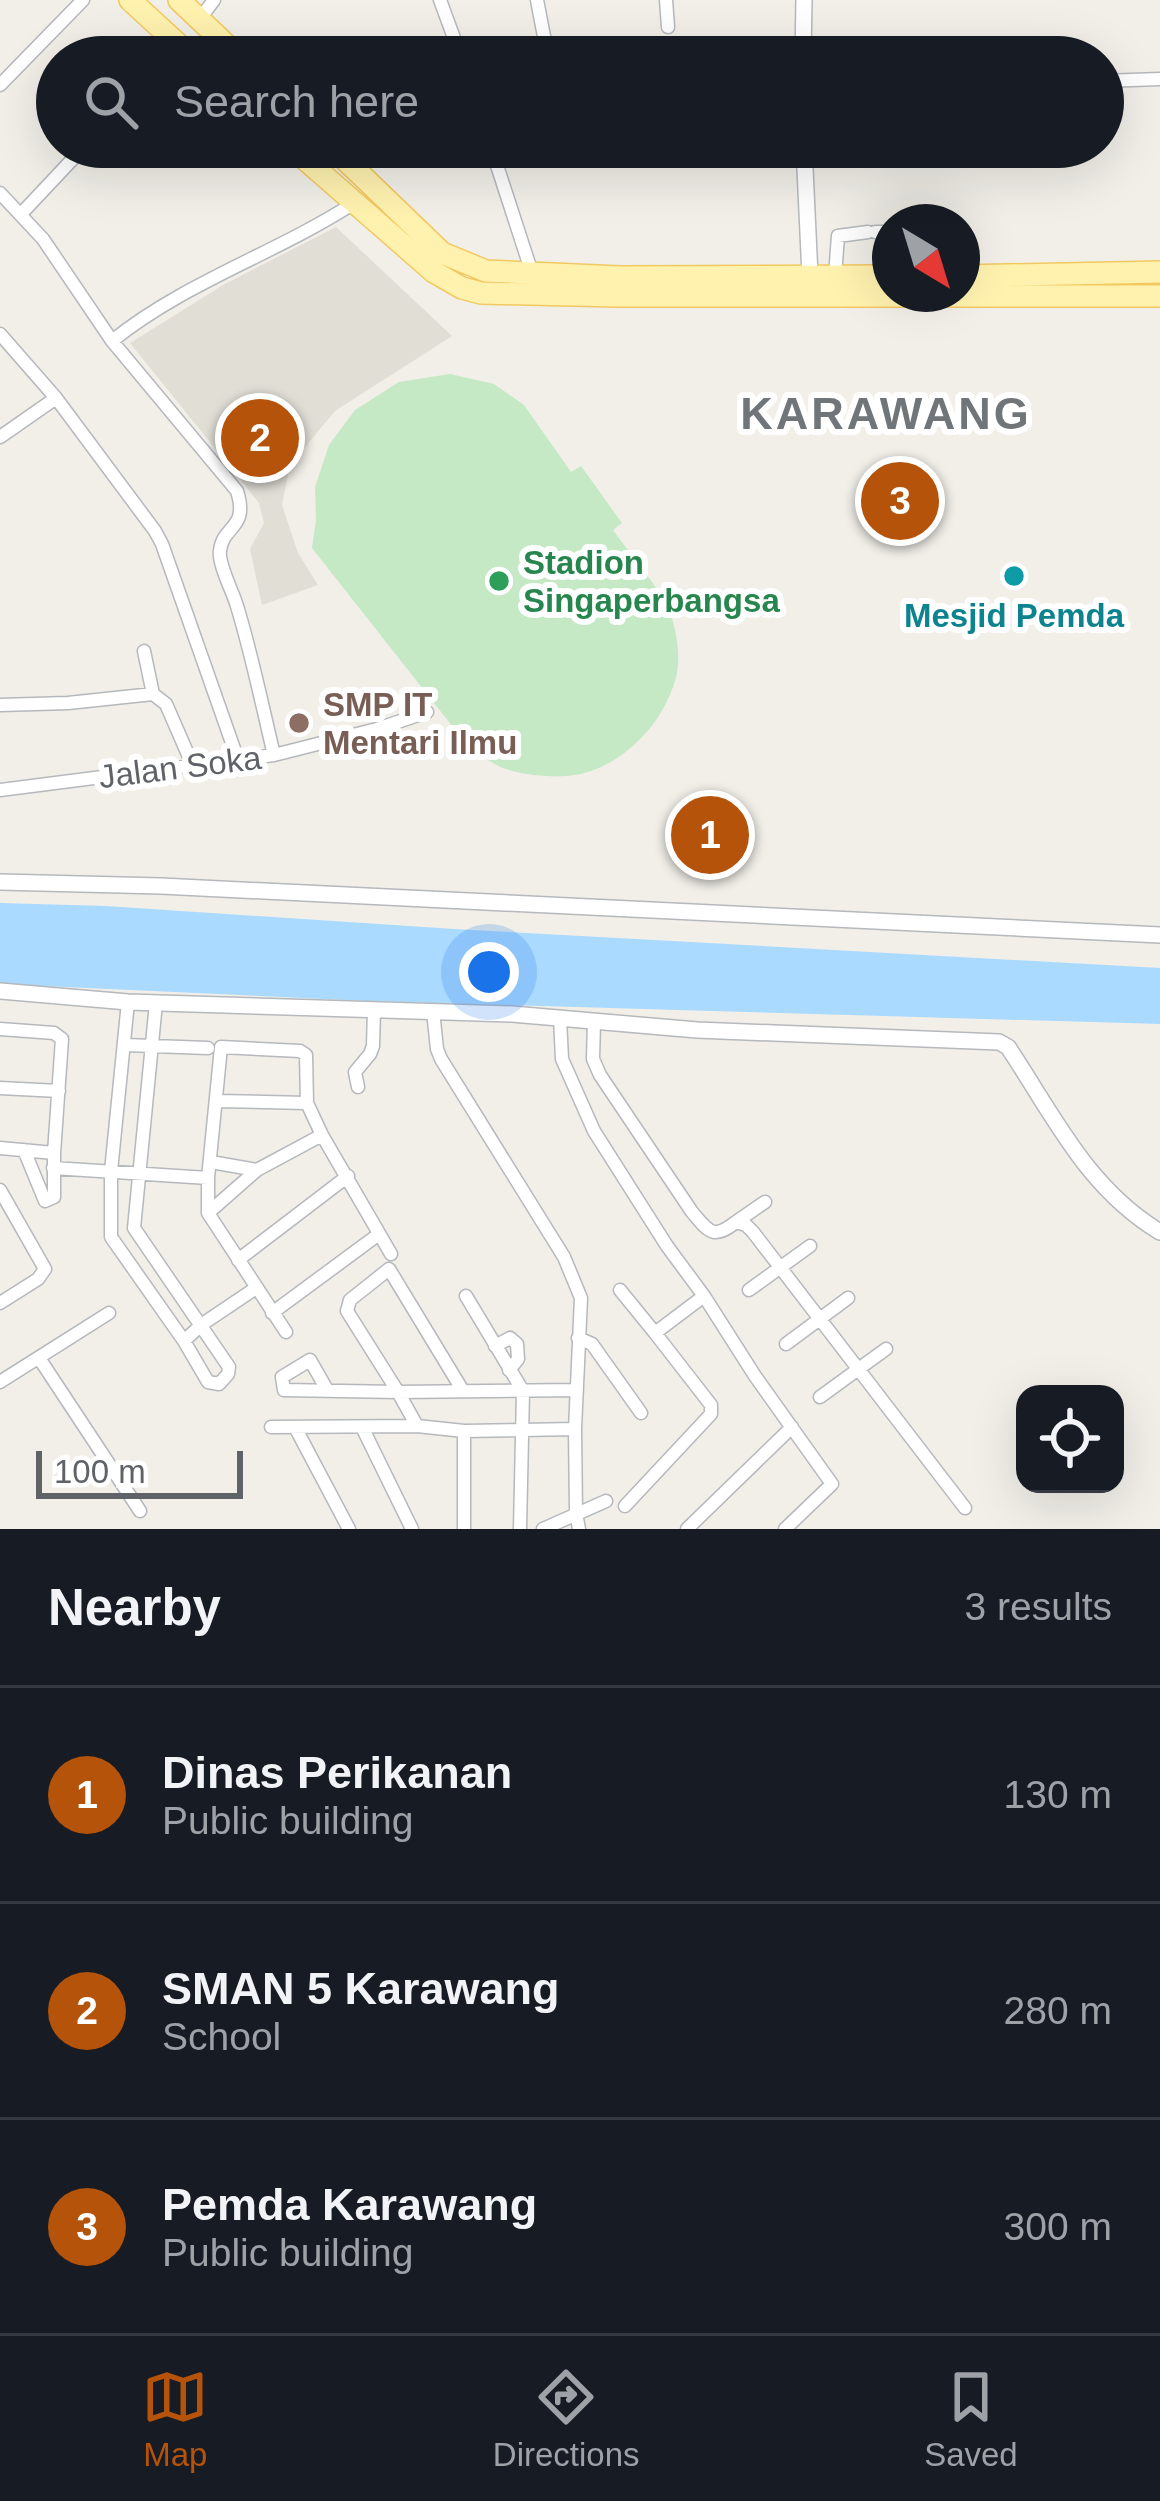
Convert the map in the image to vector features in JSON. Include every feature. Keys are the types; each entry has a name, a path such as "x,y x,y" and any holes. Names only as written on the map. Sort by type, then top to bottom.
{"main road":[{"path":"130,0 164,36"},
{"path":"179,0 216,36"},
{"path":"315,168 434,272 462,288 482,292 617,296 872,279"},
{"path":"354,168 442,253 486,271 620,277 810,276 872,285"},
{"path":"980,276 1160,272"},
{"path":"980,294 1160,296"}],"street":[{"path":"48,36 82,0"},
{"path":"199,20 214,0"},
{"path":"440,0 453,36"},
{"path":"537,0 544,36"},
{"path":"667,0 668,27"},
{"path":"803,36 804,0"},
{"path":"0,86 36,48"},
{"path":"1124,80 1160,79"},
{"path":"21,214 64,168"},
{"path":"498,168 532,274"},
{"path":"805,168 810,276"},
{"path":"0,193 43,238 112,341 237,491 239,518 220,557 238,609 274,755"},
{"path":"112,341 185,291 354,203"},
{"path":"849,282 838,236 872,233"},
{"path":"2,340 56,398 147,517 162,544 238,760"},
{"path":"0,437 56,398"},
{"path":"143,651 153,694 166,704 193,766"},
{"path":"0,705 153,694"},
{"name":"Jalan Soka","path":"0,790 274,755 427,712"},
{"path":"0,882 1160,935"},
{"path":"0,991 128,1002 433,1011 697,1030 999,1042 1008,1047 1073,1152 1116,1198 1160,1232"},
{"path":"128,1002 111,1171 111,1237 208,1382 219,1384 229,1367 134,1228 157,1003"},
{"path":"358,1087 355,1072 373,1046 374,1010"},
{"path":"433,1011 441,1059 535,1208 581,1298 575,1429 579,1529"},
{"path":"560,1018 562,1059 595,1131 654,1228 832,1484 785,1529"},
{"path":"594,1021 593,1059 600,1076 692,1212 714,1233 723,1232 765,1202"},
{"path":"0,1029 54,1033 62,1041 54,1197 45,1201 24,1150"},
{"path":"125,1045 208,1048"},
{"path":"286,1332 208,1213 221,1047 306,1054 307,1103 392,1254"},
{"path":"0,1088 59,1091"},
{"path":"218,1101 307,1103"},
{"path":"208,1213 257,1170 322,1135"},
{"path":"0,1148 54,1153"},
{"path":"211,1162 257,1170"},
{"path":"53,1168 208,1178"},
{"path":"238,1260 348,1177"},
{"path":"0,1190 45,1269 38,1279 0,1303"},
{"path":"736,1222 746,1225 965,1508"},
{"path":"272,1313 379,1234"},
{"path":"748,1290 810,1246"},
{"path":"417,1426 347,1311 350,1300 388,1269 463,1391"},
{"path":"184,1341 256,1288"},
{"path":"620,1290 712,1409 626,1506"},
{"path":"466,1296 523,1391 520,1529"},
{"path":"655,1334 704,1296"},
{"path":"787,1344 848,1298"},
{"path":"0,1382 109,1312"},
{"path":"495,1346 510,1338 518,1344 518,1359 509,1370"},
{"path":"578,1338 592,1344 641,1413"},
{"path":"820,1397 886,1349"},
{"path":"39,1358 140,1511"},
{"path":"326,1388 310,1360 282,1377 284,1390 577,1390"},
{"path":"271,1426 575,1429"},
{"path":"295,1426 349,1529"},
{"path":"362,1427 412,1529"},
{"path":"687,1529 792,1427"},
{"path":"464,1431 464,1529"},
{"path":"543,1529 606,1501"}],"shaded area":[{"path":"336,227 452,336 335,411 290,465 282,505 298,553 318,585 262,605 250,549 264,523 259,503 130,343 223,285"}],"green space":[{"name":"Stadion Singaperbangsa","path":"450,374 494,384 524,405 571,472 581,466 622,523 613,530 660,594 672,620 677,670 661,712 621,756 586,773 518,772 471,750 312,548 315,487 329,445 355,410 399,382"}],"water":[{"path":"0,903 1160,968 1160,1024 367,1001 0,984"}],"place":[{"name":"SMAN 5 Karawang","path":"260,438"},
{"name":"Pemda Karawang","path":"900,501"},
{"name":"Mesjid Pemda","path":"1014,576"},
{"name":"Stadion Singaperbangsa","path":"499,581"},
{"name":"SMP IT Mentari Ilmu","path":"299,723"},
{"name":"Dinas Perikanan","path":"710,835"}],"district":[{"name":"KARAWANG","path":"886,413"}]}
